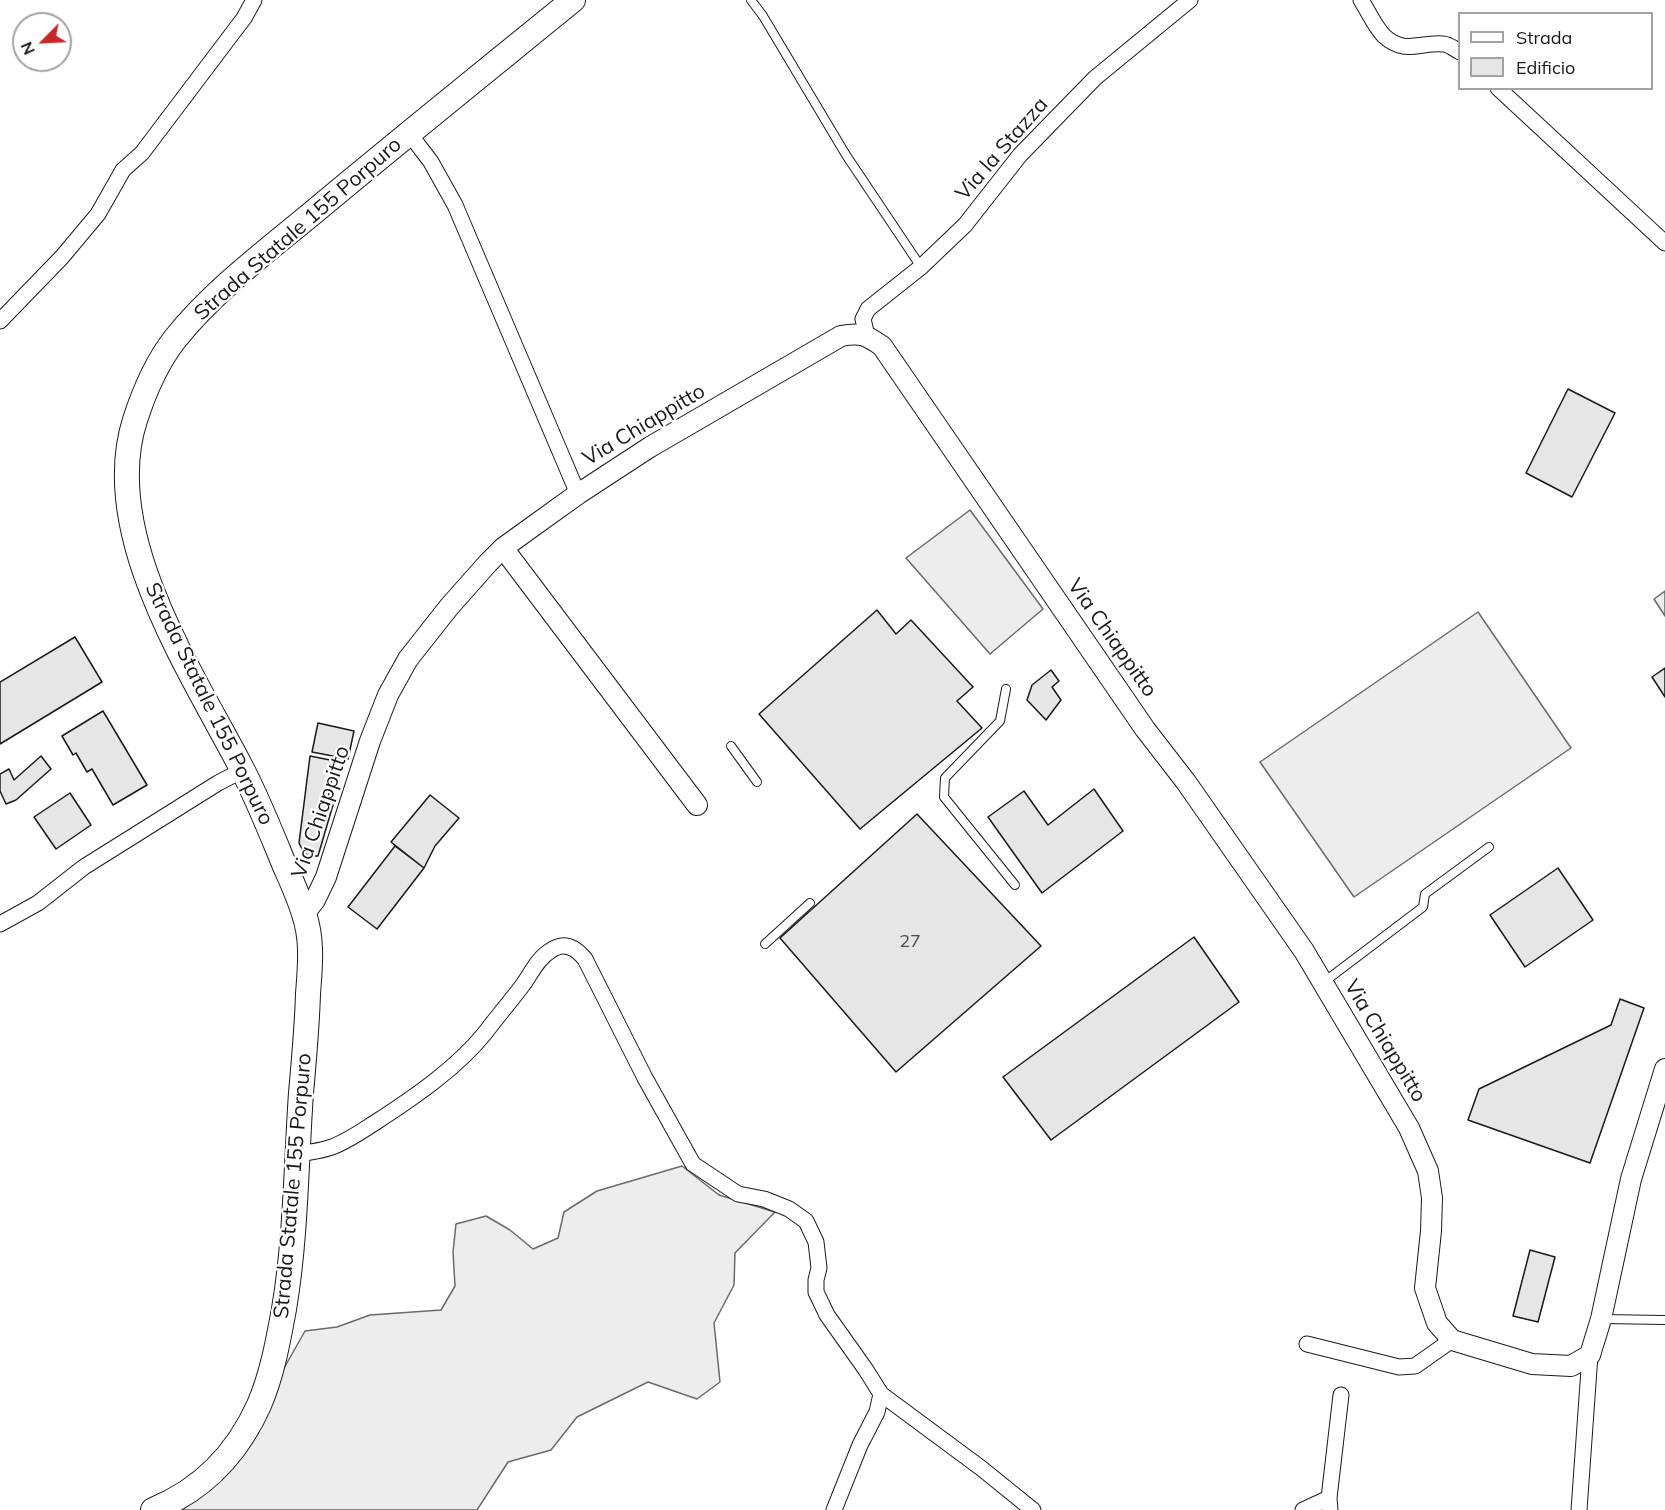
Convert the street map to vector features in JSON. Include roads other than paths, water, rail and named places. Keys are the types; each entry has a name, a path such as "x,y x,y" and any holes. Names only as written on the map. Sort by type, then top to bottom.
{"main road":[{"name":"Strada Statale 155 Porpuro","path":"153,1510 174,1501 212,1475 235,1448 258,1405 277,1352 295,1214 311,943 304,914 264,815 243,770 175,644 150,589 137,544 128,500 127,462 134,423 151,379 173,341 235,278 409,132 573,0"}],"street":[{"path":"0,321 62,257 98,214 123,170 142,153 244,18 254,0"},
{"name":"Via la Stazza","path":"867,336 863,319 868,309 921,267 965,225 1020,155 1095,78 1190,0"},
{"path":"1361,0 1383,35 1398,46 1412,48 1445,44 1458,51"},
{"path":"1500,90 1665,243"},
{"path":"409,132 431,162 455,204 578,494"},
{"name":"Via Chiappitto","path":"304,914 315,900 326,877 370,741 388,695 415,651 449,607 503,548 578,494 650,447 841,336 854,334 867,336 882,346 1145,729 1186,782 1304,951 1409,1128 1428,1171 1432,1198 1425,1288 1437,1323 1452,1340"},
{"path":"503,548 697,805"},
{"path":"0,924 38,903 84,867 218,783 243,770"},
{"path":"297,1155 333,1147 401,1106 455,1063 482,1036 538,961 550,951 568,945 579,951 585,959 645,1078 693,1164 738,1194 764,1199 789,1209 806,1221 816,1242 819,1268 816,1292 827,1315 881,1394 981,1468 1033,1510"},
{"path":"1579,1510 1590,1355 1601,1319 1631,1179 1665,1069"},
{"path":"1307,1344 1399,1367 1415,1366 1452,1340 1532,1364 1571,1366 1590,1355"},
{"path":"834,1510 860,1445 877,1412 881,1394"},
{"path":"1303,1510 1330,1504 1341,1395"}],"lane":[{"path":"751,0 763,16 846,155 921,267"},
{"path":"1006,689 1000,721 945,778 944,797 1015,885"},
{"path":"731,746 757,782"},
{"path":"1323,983 1423,907 1425,894 1489,847"},
{"path":"765,944 810,903"},
{"path":"1601,1319 1665,1320"}]}
